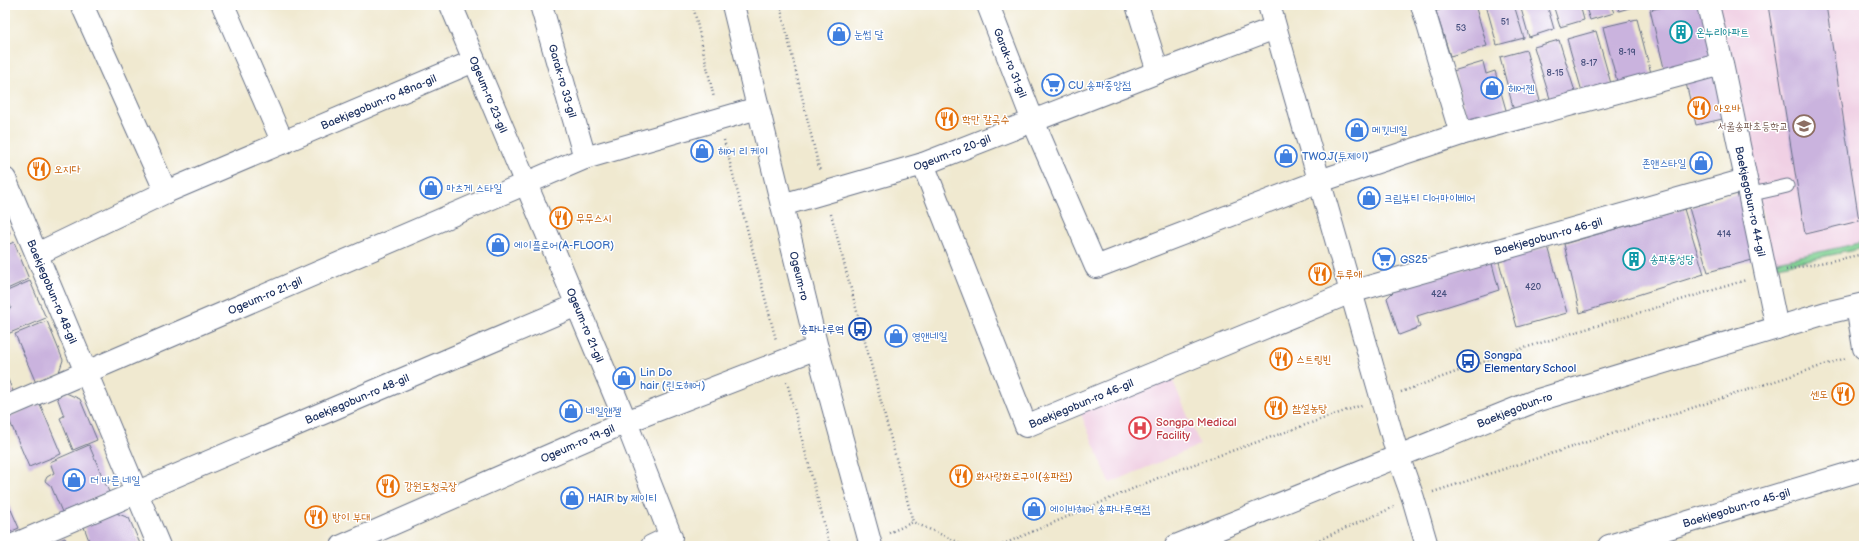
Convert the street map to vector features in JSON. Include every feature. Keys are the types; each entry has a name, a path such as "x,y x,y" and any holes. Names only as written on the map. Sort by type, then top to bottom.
{"street":[{"path":"82,5 166,192"},
{"path":"223,5 283,143"},
{"name":"Ogeum-ro 23-gil","path":"451,5 526,184"},
{"name":"Garak-ro 33-gil","path":"541,5 586,158"},
{"name":"Ogeum-ro","path":"733,5 817,348 871,546"},
{"name":"Garak-ro 31-gil","path":"988,5 1033,121"},
{"path":"1137,5 1158,72"},
{"path":"1269,5 1320,181 1350,292 1383,398 1398,456 1413,498 1427,546"},
{"name":"Baekjegobun-ro 44-gil","path":"1708,5 1722,64 1777,328"},
{"path":"1426,6 1461,134"},
{"name":"Ogeum-ro 20-gil","path":"782,205 825,191 923,164 1275,28"},
{"name":"Baekjegobun-ro 48na-gil","path":"37,254 166,192 474,62"},
{"path":"1033,121 1096,267 1320,181 1461,134 1722,64"},
{"name":"Ogeum-ro 21-gil","path":"5,407 88,373 586,158 758,108"},
{"name":"Baekjegobun-ro 46-gil","path":"923,164 1026,426 1350,292 1747,188"},
{"name":"Baekjegobun-ro 48-gil","path":"5,179 88,373 159,546"},
{"name":"Ogeum-ro 21-gil","path":"526,184 626,422"},
{"name":"Baekjegobun-ro 48-gil","path":"11,546 577,305"},
{"path":"1856,352 1860,305"},
{"name":"Baekjegobun-ro","path":"1176,546 1535,401 1777,328 1860,305"},
{"name":"Ogeum-ro 19-gil","path":"342,546 626,422 817,348"},
{"path":"626,422 671,537 652,546"},
{"name":"Baekjegobun-ro 45-gil","path":"1609,546 1864,469"}],"lane":[{"path":"1747,188 1787,186"}],"path":[{"path":"693,5 719,120 830,546"},
{"path":"780,5 825,191 913,522 967,546"},
{"path":"999,546 1172,472 1511,352 1765,274 1864,254"},
{"path":"1305,546 1413,498 1856,352"},
{"path":"951,539 953,546"}],"shaded area":[{"name":"서울송파초등학교","path":"1717,5 1864,5 1864,248 1774,267"},
{"name":"Songpa Medical Facility","path":"1170,374 1200,445 1110,483 1080,412"}],"green space":[{"path":"1864,242 1864,248 1774,267 1773,262"}],"building":[{"path":"1456,5 1475,5 1487,46 1450,56 1436,11"},
{"path":"1486,5 1514,5 1524,38 1497,45"},
{"path":"1520,5 1547,5 1554,29 1529,37"},
{"path":"1553,5 1580,5 1584,20 1560,27"},
{"path":"1585,5 1611,5 1614,13 1590,20"},
{"path":"1617,5 1639,5 1619,11"},
{"name":"온누리아파트","path":"1672,5 1701,5 1712,54 1707,62 1665,72 1650,10"},
{"path":"1768,5 1826,5 1859,221 1805,234"},
{"path":"1637,19 1652,77 1618,85 1603,27"},
{"path":"1596,31 1612,87 1583,95 1567,39"},
{"path":"1559,40 1577,98 1552,105 1534,47"},
{"path":"1526,50 1542,108 1515,115 1500,57"},
{"path":"1483,62 1486,74 1495,71 1508,117 1470,127 1453,71"},
{"path":"1715,72 1727,118 1696,125 1685,79"},
{"path":"1742,192 1756,259 1708,272 1689,208"},
{"name":"송파동성당","path":"1684,209 1704,274 1580,313 1564,244"},
{"path":"5,221 10,233 5,235"},
{"path":"14,242 29,279 5,290 5,246"},
{"path":"1548,246 1567,313 1517,327 1499,262"},
{"path":"1491,260 1499,290 1417,316 1420,327 1399,335 1387,298 1395,290"},
{"path":"30,281 46,318 5,335 5,311 11,308 5,292"},
{"path":"47,321 63,360 58,375 36,383 15,334"},
{"path":"5,373 14,393 5,397"},
{"path":"66,393 80,399 97,440 73,450 60,418 64,416 57,397"},
{"path":"40,404 61,454 29,467 8,417"},
{"path":"89,445 109,492 62,512 51,486 45,481 47,477 54,473 50,462"},
{"path":"5,496 19,528 5,534"},
{"path":"116,513 129,518 141,546 91,546 84,527"},
{"path":"65,538 68,546 45,546"}],"place":[{"name":"온누리아파트","path":"1681,32"},
{"name":"눈썹 달","path":"839,34"},
{"name":"CU 송파중앙점","path":"1053,85"},
{"name":"헤어젠","path":"1492,88"},
{"name":"아오바","path":"1699,108"},
{"name":"학만 칼국수","path":"947,119"},
{"name":"서울송파초등학교","path":"1804,126"},
{"name":"메킷네일","path":"1357,130"},
{"name":"헤어 리 케이","path":"702,151"},
{"name":"TWO.J(투제이)","path":"1286,156"},
{"name":"존앤스타일","path":"1701,163"},
{"name":"오지다","path":"39,169"},
{"name":"마츠게 스타일","path":"431,188"},
{"name":"크림뷰티 디어마이베어","path":"1369,198"},
{"name":"무무스시","path":"561,218"},
{"name":"에이플로어(A-FLOOR)","path":"498,245"},
{"name":"GS25","path":"1384,259"},
{"name":"송파동성당","path":"1634,259"},
{"name":"두루애","path":"1320,274"},
{"name":"송파나루역","path":"860,329"},
{"name":"영앤네일","path":"896,336"},
{"name":"스트링빈","path":"1281,359"},
{"name":"Songpa Elementary School","path":"1468,361"},
{"name":"Lin Do hair (린도헤어)","path":"624,378"},
{"name":"센도","path":"1843,394"},
{"name":"참설농탕","path":"1276,408"},
{"name":"네일앤젤","path":"571,411"},
{"name":"Songpa Medical Facility","path":"1140,428"},
{"name":"화사랑화로구이(송파점)","path":"961,476"},
{"name":"더 바른 네일","path":"74,480"},
{"name":"강원도청국장","path":"388,486"},
{"name":"HAIR by 제이티","path":"572,498"},
{"name":"에이바헤어 송파나루역점","path":"1034,509"},
{"name":"방이 부대","path":"316,517"}]}
